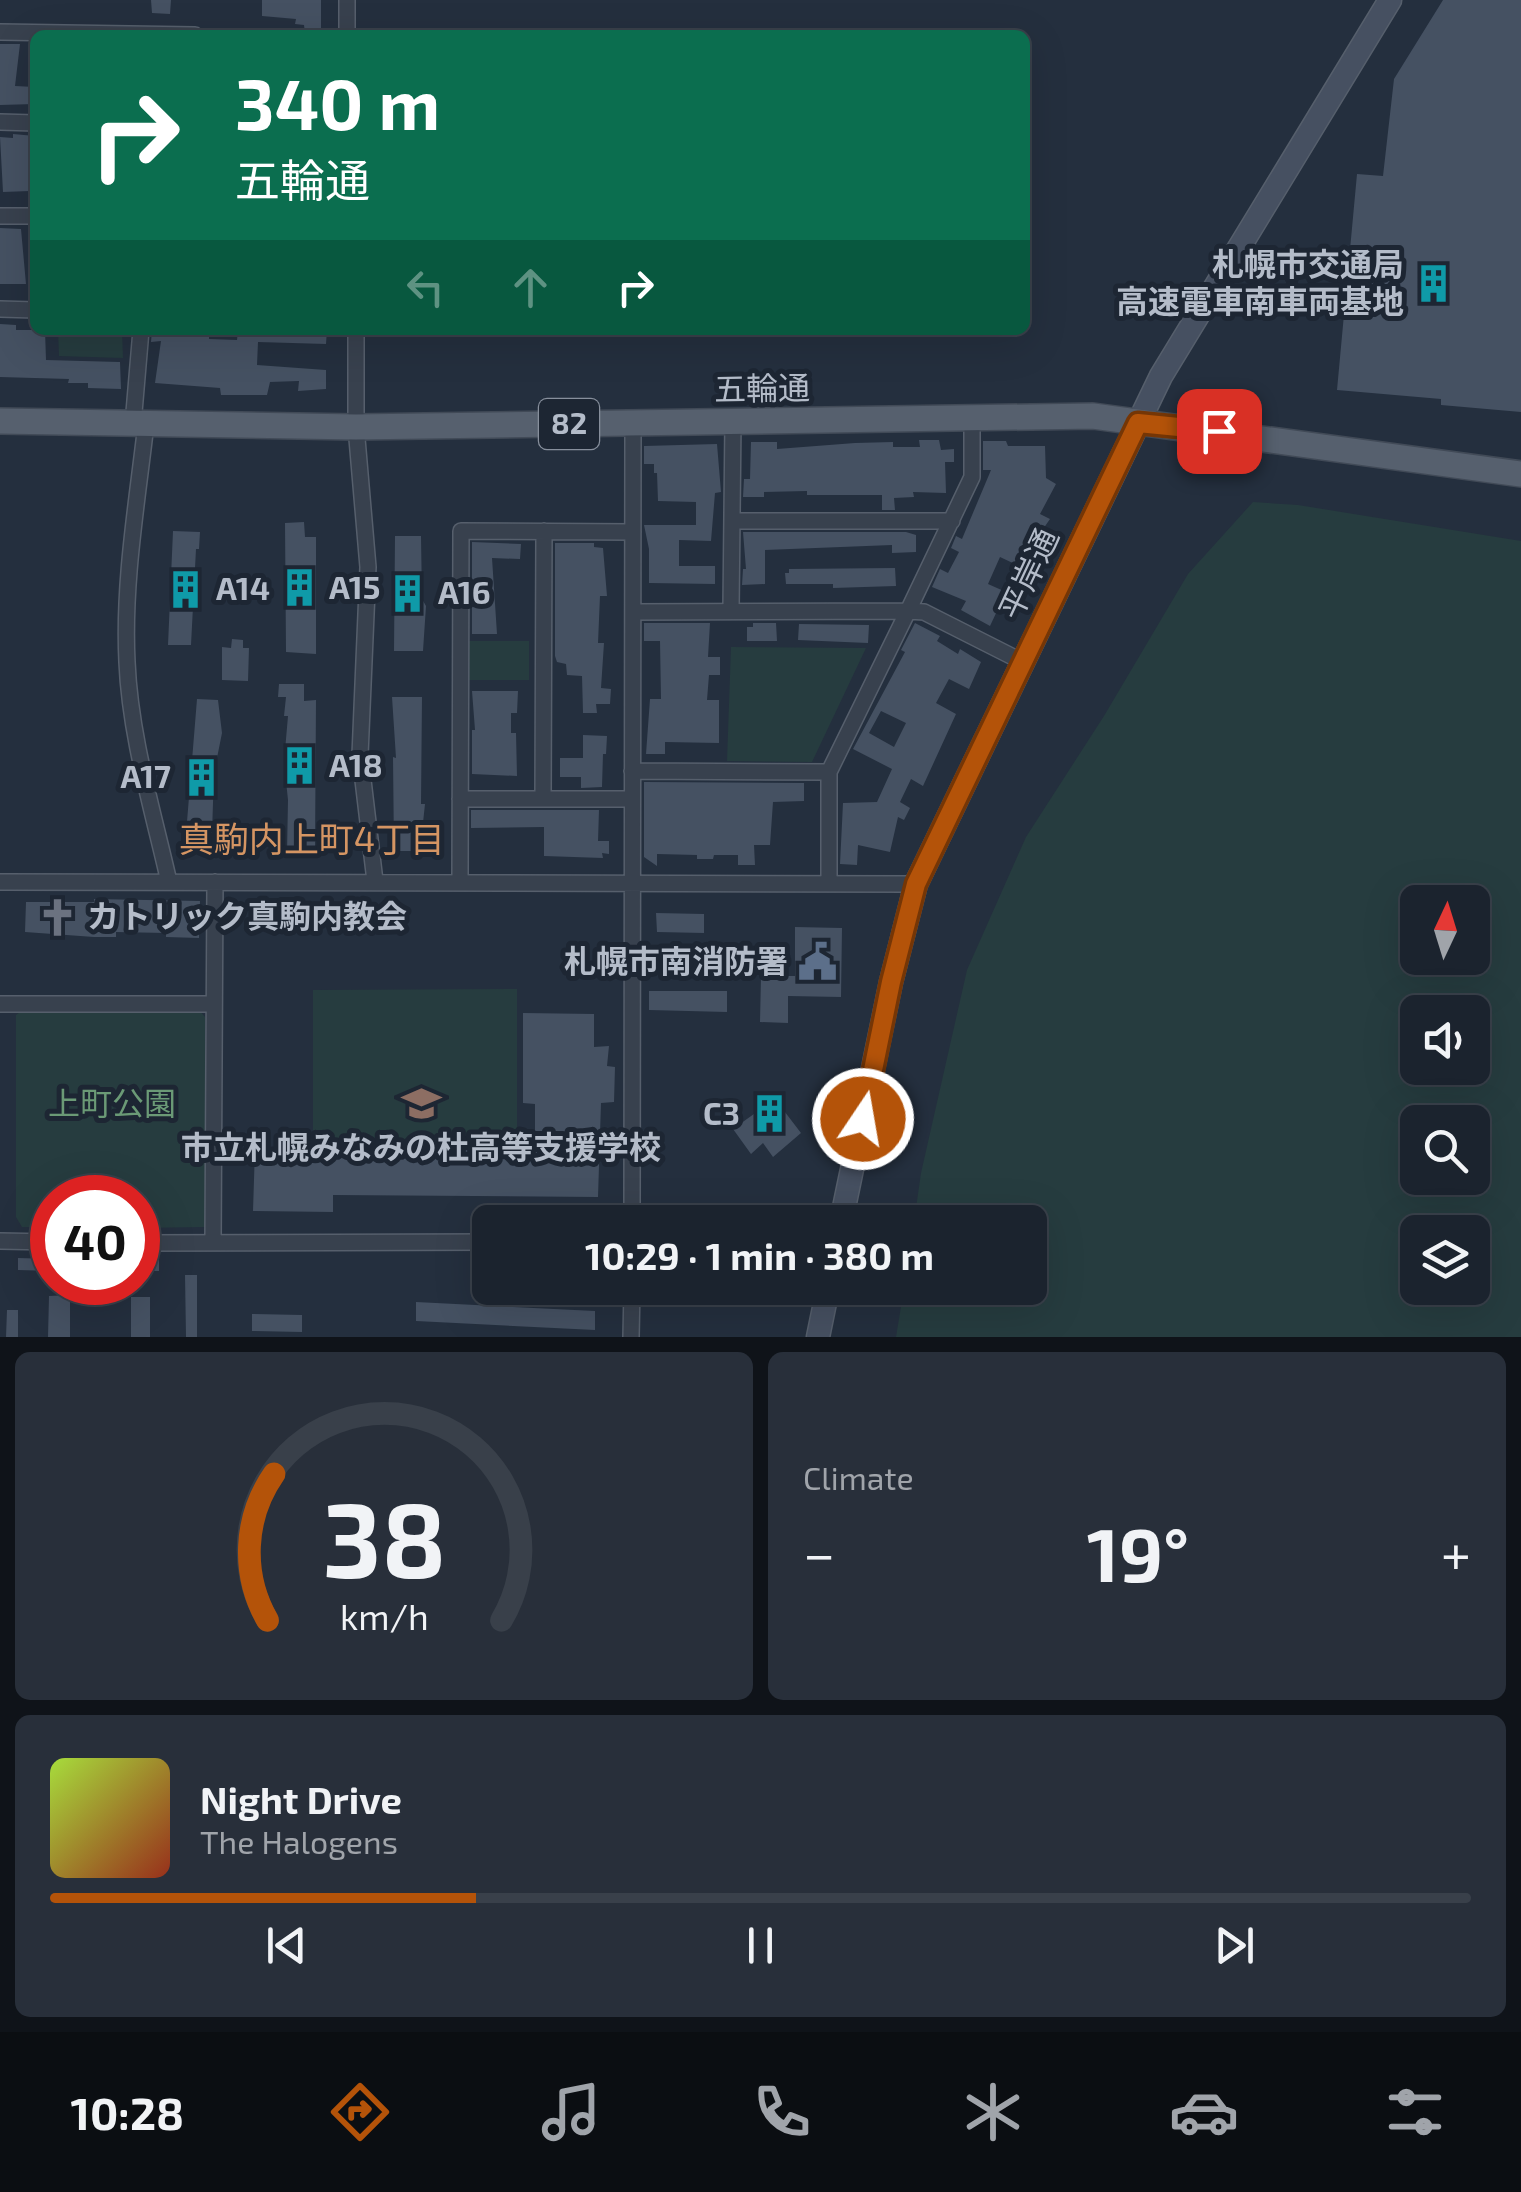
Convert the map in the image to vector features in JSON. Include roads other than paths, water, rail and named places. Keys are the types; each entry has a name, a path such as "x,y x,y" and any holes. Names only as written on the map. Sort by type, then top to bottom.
{"main road":[{"name":"五輪通","path":"0,421 356,427 1093,416 1521,474"}],"street":[{"path":"347,0 347,30"},
{"name":"平岸通","path":"845,1205 891,982 916,884 1170,360 1390,0"},
{"path":"0,32 30,32"},
{"path":"0,122 30,123"},
{"path":"0,216 30,216"},
{"path":"0,309 30,310"},
{"path":"141,335 126,612 127,666 133,716 170,882"},
{"path":"356,335 356,427 368,568 360,755 375,881"},
{"path":"830,883 829,772 972,478 972,418"},
{"path":"731,609 732,422"},
{"path":"632,1205 633,423"},
{"path":"732,521 952,521"},
{"path":"460,882 461,531 633,532"},
{"path":"543,799 544,531"},
{"path":"633,612 924,612 1023,662"},
{"path":"632,771 829,772"},
{"path":"460,799 631,799"},
{"path":"0,882 916,884"},
{"path":"213,1243 215,882"},
{"path":"0,1004 214,1004"},
{"path":"0,1242 30,1242"},
{"path":"160,1243 472,1242"},
{"path":"631,1337 632,1305"},
{"path":"818,1337 825,1305"}],"place":[{"name":"札幌市交通局 高速電車南車両基地","path":"1434,283"},
{"name":"A15","path":"299,588"},
{"name":"A14","path":"186,589"},
{"name":"A16","path":"408,593"},
{"name":"A18","path":"299,766"},
{"name":"A17","path":"201,777"},
{"name":"カトリック真駒内教会","path":"57,917"},
{"name":"札幌市南消防署","path":"818,962"},
{"name":"市立札幌みなみの杜高等支援学校","path":"421,1103"},
{"name":"C3","path":"770,1114"}],"district":[{"name":"真駒内上町4丁目","path":"312,840"}],"park label":[{"name":"上町公園","path":"112,1104"}]}
